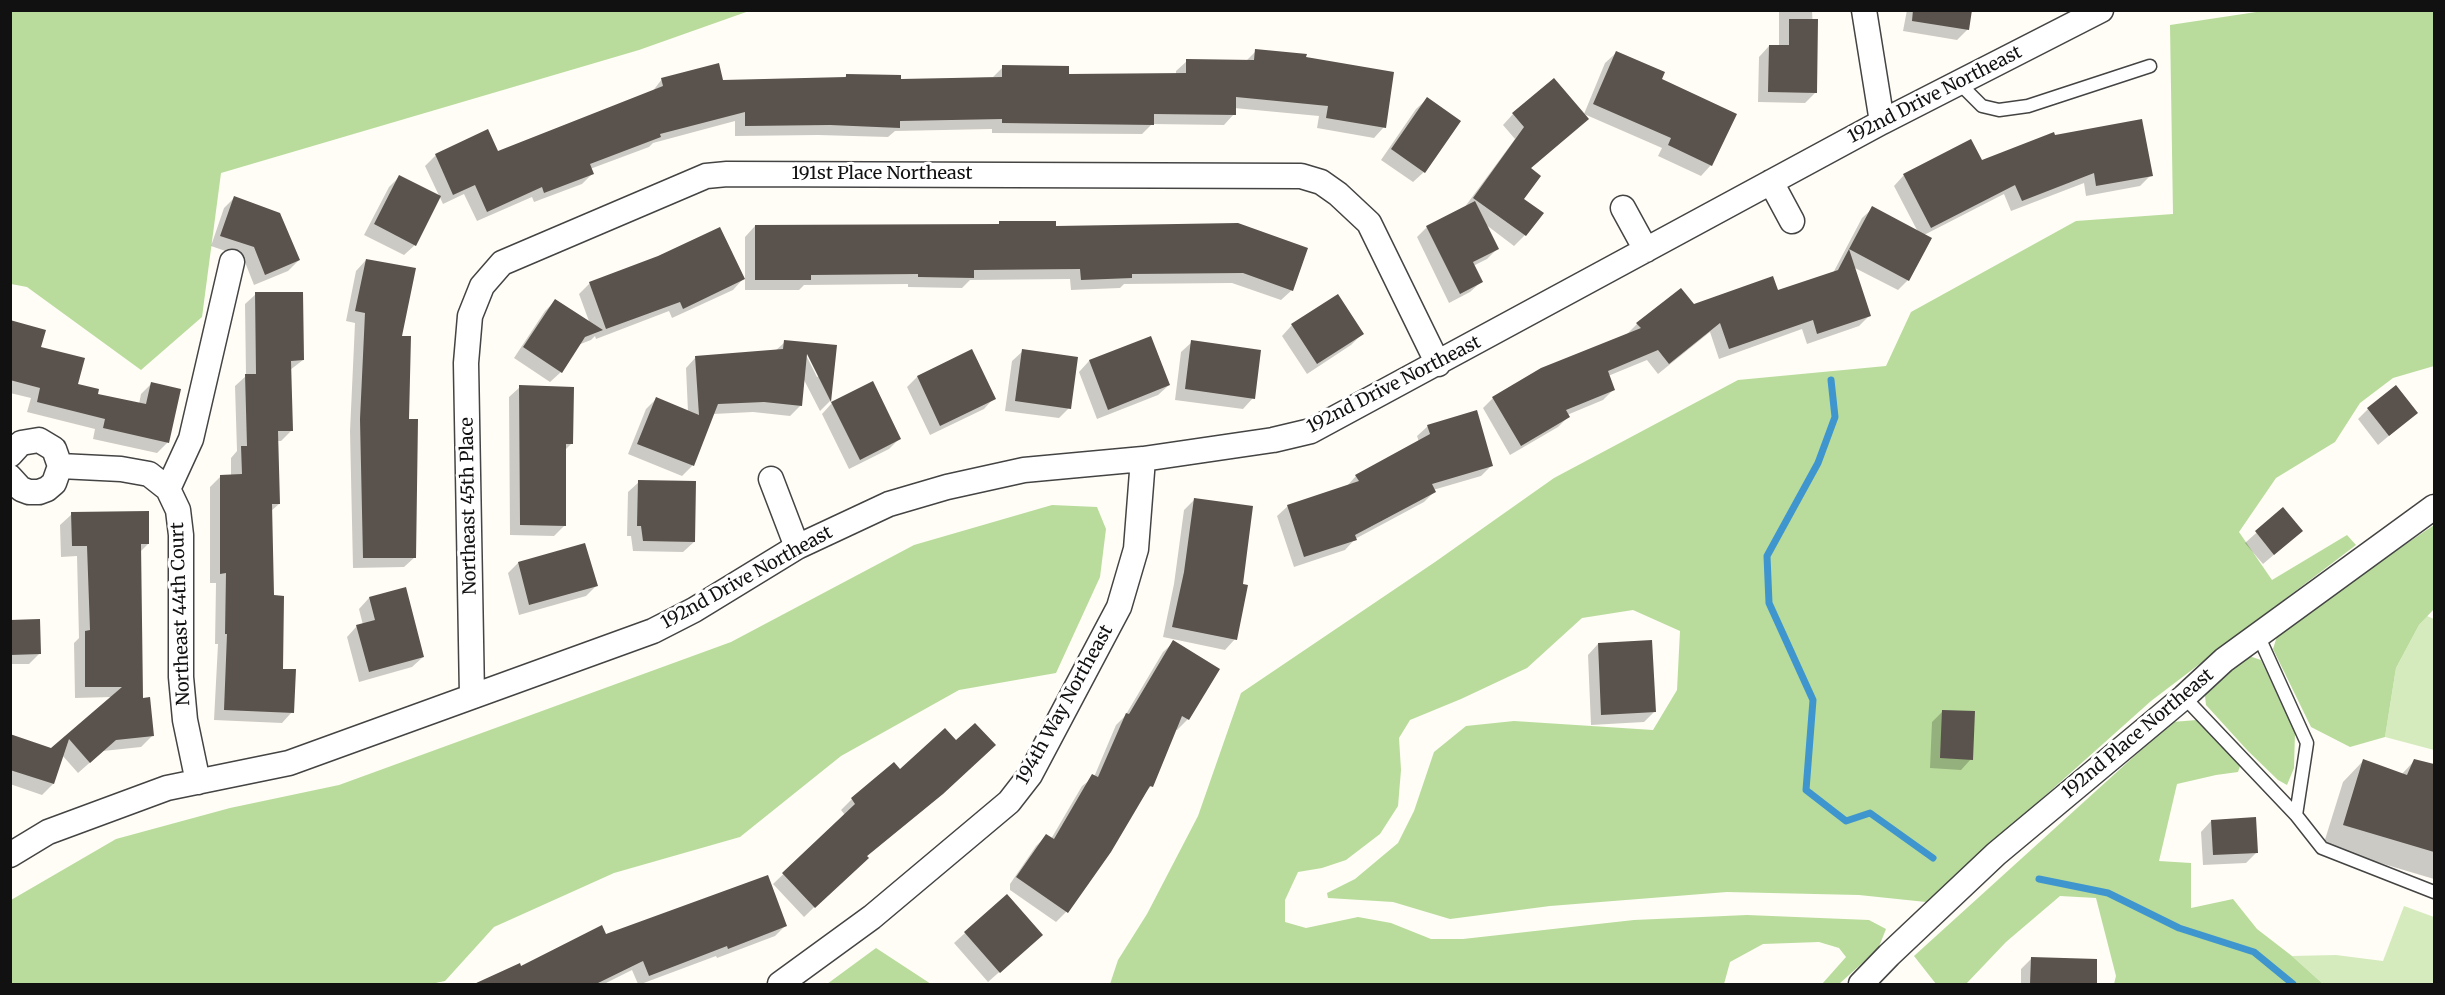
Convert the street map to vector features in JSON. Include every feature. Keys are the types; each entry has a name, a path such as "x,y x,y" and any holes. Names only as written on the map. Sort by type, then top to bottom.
{"street":[{"path":"1864,10 1882,122"},
{"name":"192nd Drive Northeast","path":"10,855 48,832 167,788 289,763 653,631 694,610 797,547 889,504 947,487 1024,470 1143,459 1273,440 1311,431 1882,122 2101,10"},
{"name":"191st Place Northeast","path":"470,316 482,286 502,263 706,176 727,174 1301,176 1321,182 1338,194 1369,223 1438,364"},
{"path":"1771,182 1792,221"},
{"path":"1623,208 1646,250"},
{"path":"60,466 121,469 149,474 168,489 191,439 232,262"},
{"name":"Northeast 45th Place","path":"470,316 466,363 472,696"},
{"path":"10,455 21,443 39,440 54,449 60,466 54,483 39,492 21,489 10,477"},
{"name":"194th Way Northeast","path":"780,984 807,967 890,902 1009,802 1030,774 1119,607 1136,549 1143,459"},
{"path":"771,478 797,547"},
{"name":"Northeast 44th Court","path":"168,489 178,510 181,535 181,677 185,720 198,782"},
{"name":"192nd Place Northeast","path":"1861,984 1882,961 1996,854 2184,697 2224,660 2434,507"}],"lane":[{"path":"1959,82 1982,106 1999,110 2028,106 2150,66"},
{"path":"2258,635 2307,743 2296,815"},
{"path":"2184,697 2296,815 2322,848 2434,892"}],"green space":[{"path":"11,10 749,11 639,50 221,173 202,317 141,370 27,287 11,284"},
{"path":"2263,11 2434,11 2434,366 2393,378 2360,403 2335,442 2276,478 2239,532 2272,580 2347,535 2356,545 2151,701 1926,902 1859,895 1727,892 1550,906 1450,919 1393,902 1328,898 1327,893 1355,879 1398,843 1414,811 1434,752 1466,726 1514,721 1653,730 1677,690 1680,631 1633,610 1582,618 1527,668 1410,720 1399,738 1401,770 1398,806 1380,834 1346,860 1322,868 1298,872 1285,900 1285,922 1306,928 1358,917 1391,923 1431,939 1463,939 1634,920 1747,915 1869,920 1886,929 1878,949 1839,984 1822,984 1846,957 1839,948 1819,942 1763,944 1730,962 1724,984 1110,984 1118,960 1147,914 1198,816 1241,693 1435,562 1554,478 1738,380 1886,366 1911,312 2076,221 2173,214 2170,25"},
{"path":"1052,505 1097,507 1106,529 1100,577 1056,673 959,690 841,756 740,837 614,873 494,927 445,981 431,984 11,984 11,900 116,839 230,808 339,785 731,642 914,545"},
{"path":"2434,525 2434,609 2419,625 2396,668 2385,737 2350,747 2311,727 2273,649 2279,630"},
{"path":"2427,616 2434,619 2434,750 2385,737 2396,668 2419,625"},
{"path":"2249,656 2261,660 2295,732 2294,768 2287,785 2278,780 2248,751 2206,705 2205,696 2210,686"},
{"path":"2197,720 2241,763 2238,772 2177,784 2159,861 2191,863 2191,908 2233,899 2257,929 2323,984 2114,984 2116,976 2096,898 2060,896 2006,942 1966,984 1936,984 1914,956 2172,722"},
{"path":"2404,906 2434,917 2434,984 2323,984 2292,956 2336,955 2383,961"},
{"path":"876,948 931,984 827,984"}],"building":[{"path":"1913,10 1972,10 1969,30 1912,21"},
{"path":"1789,19 1818,19 1817,93 1768,92 1769,45 1789,45"},
{"path":"1255,49 1307,54 1306,57 1394,72 1386,128 1326,118 1328,106 1236,97 1236,115 1154,114 1154,125 1002,123 1002,119 900,121 900,128 830,125 745,126 745,112 660,134 661,137 590,164 594,174 544,193 542,187 487,212 475,185 453,195 435,154 488,129 498,151 663,86 661,78 719,63 723,80 846,77 846,74 901,75 901,79 1002,77 1002,65 1069,66 1069,74 1186,73 1186,59 1254,60"},
{"path":"1616,51 1665,72 1662,79 1737,114 1712,166 1668,145 1671,138 1593,104"},
{"path":"1554,78 1589,119 1531,168 1541,176 1524,199 1544,213 1526,236 1473,198 1524,127 1512,113"},
{"path":"1427,97 1461,121 1425,173 1391,149"},
{"path":"2142,119 2153,176 2096,186 2094,173 2022,201 2015,185 1931,228 1903,174 1971,139 1982,160 2054,132 2055,135"},
{"path":"399,175 441,196 416,246 374,224"},
{"path":"234,196 280,213 300,260 265,275 254,247 220,236"},
{"path":"1475,201 1499,249 1473,262 1483,282 1460,294 1426,226"},
{"path":"1872,206 1932,238 1909,281 1849,249"},
{"path":"999,221 1056,221 1056,226 1238,223 1308,248 1293,291 1243,273 1132,274 1132,278 1081,280 1080,269 974,270 974,278 918,277 918,274 811,275 811,280 755,280 755,225 999,224"},
{"path":"720,227 745,279 683,309 680,302 606,329 589,282 658,256"},
{"path":"1849,249 1871,316 1817,334 1813,320 1729,349 1720,323 1669,364 1658,350 1608,371 1615,390 1566,410 1570,417 1521,446 1492,397 1541,368 1641,328 1636,323 1681,288 1694,304 1773,276 1778,290 1838,270"},
{"path":"366,259 416,268 402,336 411,336 409,419 418,419 416,558 363,558 360,419 365,313 355,311"},
{"path":"255,292 303,292 304,360 291,361 293,431 278,431 280,504 272,504 274,595 284,596 283,669 296,669 294,713 224,710 227,634 225,634 226,573 220,574 220,475 242,474 241,446 247,446 245,374 256,374"},
{"path":"1338,294 1364,334 1317,364 1291,324"},
{"path":"555,299 603,330 585,337 562,373 523,347"},
{"path":"10,320 46,330 41,347 85,358 78,384 99,389 98,394 146,404 151,382 181,389 169,443 103,428 105,419 37,402 40,388 10,380"},
{"path":"1151,336 1170,385 1108,410 1089,360"},
{"path":"784,340 837,345 831,402 807,354 802,406 764,402 718,404 694,466 637,444 656,397 699,415 695,356 783,349"},
{"path":"1191,340 1261,350 1255,399 1185,389"},
{"path":"972,349 996,399 940,426 917,376"},
{"path":"1022,349 1078,357 1071,409 1015,401"},
{"path":"873,381 901,439 860,460 831,402"},
{"path":"519,385 574,387 573,444 566,444 566,526 520,525"},
{"path":"2396,385 2418,413 2389,436 2367,408"},
{"path":"1477,410 1493,466 1432,484 1436,492 1355,535 1357,540 1304,557 1287,505 1359,481 1355,475 1430,434 1427,425"},
{"path":"638,480 696,481 695,542 643,541 641,526 637,526"},
{"path":"1194,498 1253,506 1243,584 1248,585 1237,640 1172,627 1184,572"},
{"path":"2283,507 2303,531 2274,555 2255,531"},
{"path":"149,511 149,544 141,544 143,698 150,697 154,736 116,740 90,763 69,739 54,784 10,770 10,734 51,748 122,687 85,687 85,631 90,630 87,546 72,546 71,512"},
{"path":"585,543 598,586 529,605 518,562"},
{"path":"406,587 424,657 369,672 356,625 375,620 369,597"},
{"path":"40,619 41,654 10,655 10,620"},
{"path":"1173,640 1220,669 1189,720 1182,716 1153,787 1150,786 1111,852 1068,913 1016,877 1046,834 1054,839 1092,774 1098,777 1126,713 1129,714"},
{"path":"1652,640 1656,712 1601,715 1598,643"},
{"path":"1942,710 1975,711 1973,760 1940,758"},
{"path":"975,723 996,745 943,794 867,856 869,858 815,908 782,873 855,804 851,798 894,762 900,769 945,728 956,740"},
{"path":"2363,759 2407,775 2414,759 2434,764 2434,852 2343,825"},
{"path":"2256,817 2258,853 2213,855 2211,820"},
{"path":"768,875 787,926 728,949 727,946 649,976 643,961 596,984 474,984 520,963 521,966 602,925 606,934"},
{"path":"1007,894 1043,935 1000,973 964,932"},
{"path":"2031,957 2097,959 2097,984 2030,984"}],"waterway":[{"path":"1831,380 1835,417 1818,463 1767,556 1769,603 1813,700 1806,790 1846,821 1870,813 1933,858"},
{"path":"2039,879 2108,893 2179,928 2254,952 2293,984"}]}
